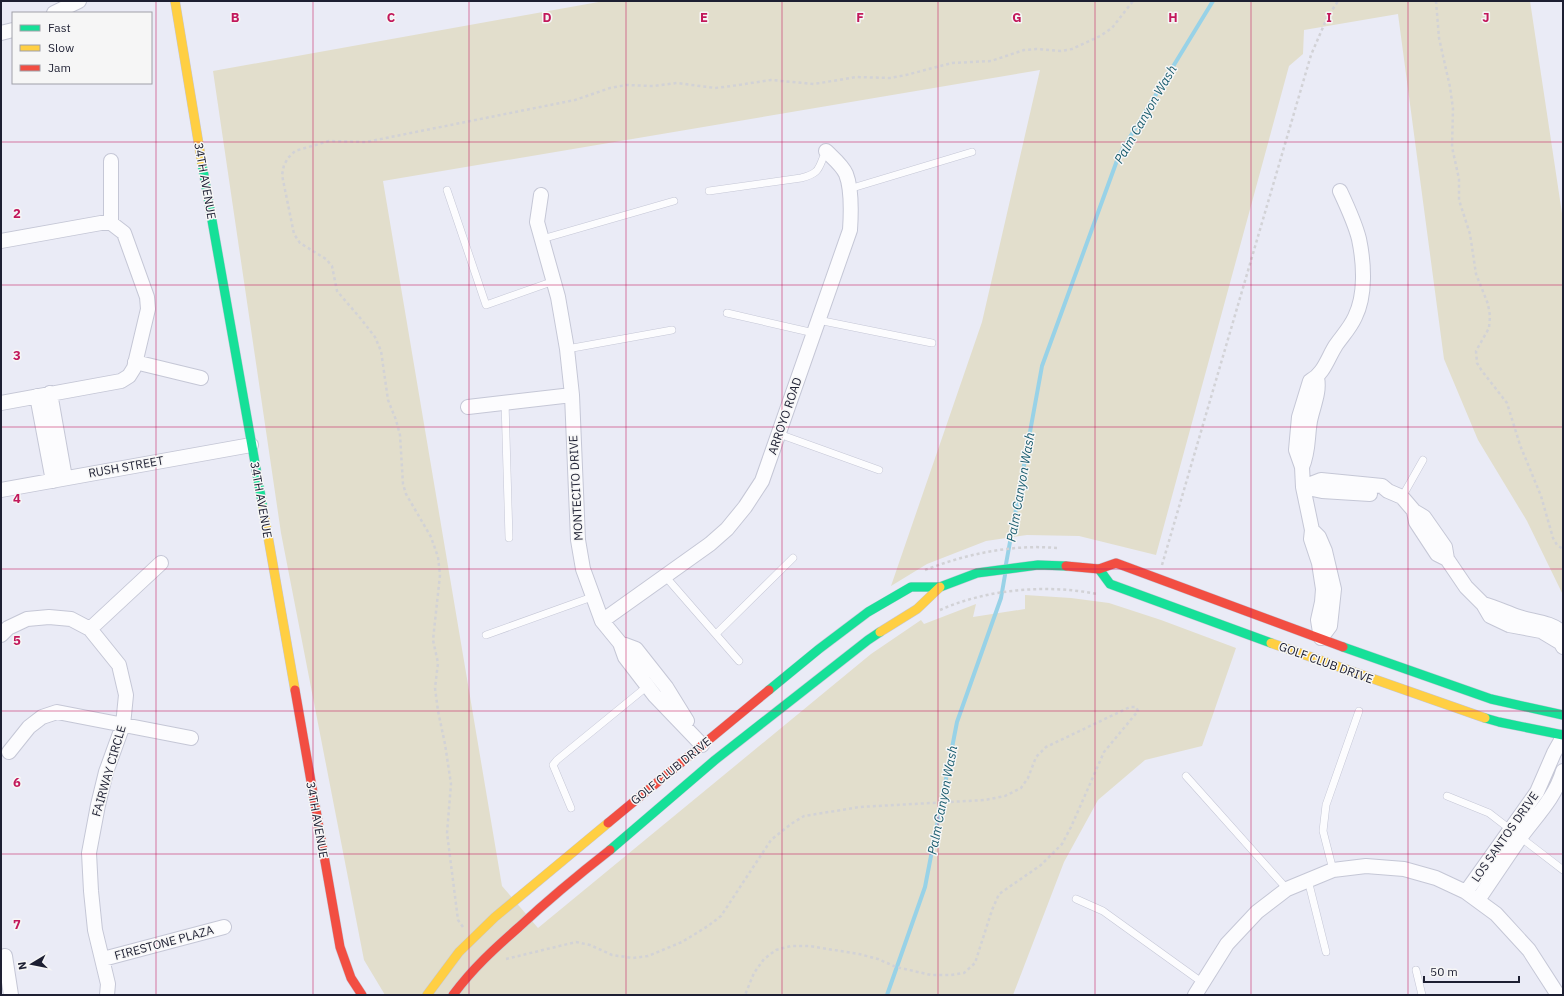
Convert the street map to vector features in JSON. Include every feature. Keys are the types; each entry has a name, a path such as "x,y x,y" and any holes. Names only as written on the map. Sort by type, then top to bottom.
{"street":[{"path":"56,12 78,1"},
{"name":"34TH AVENUE","path":"175,1 251,445 340,947 347,970 356,988 362,995"},
{"path":"1,33 12,30"},
{"name":"ARROYO ROAD","path":"602,621 710,544 728,529 762,481 850,230 851,204 846,175 837,161 826,151"},
{"path":"111,161 111,223"},
{"path":"1321,638 1330,626 1334,589 1326,551 1319,536 1312,530 1303,487 1302,467 1296,450 1299,417 1310,381 1317,378 1356,316 1360,298 1363,278 1359,239 1340,191"},
{"name":"MONTECITO DRIVE","path":"541,195 537,222 558,297 567,349 572,394 578,540 582,569 602,621 620,643 625,657 647,687 702,745"},
{"path":"1,241 101,223 111,223 124,234 147,297 148,309 135,362 129,376 121,381 1,403"},
{"path":"135,362 201,378"},
{"path":"468,407 572,394"},
{"path":"44,395 59,480"},
{"name":"RUSH STREET","path":"1,490 251,445"},
{"path":"1303,487 1321,480 1382,486 1388,491 1402,497 1414,511 1424,516 1445,547 1447,559 1466,587 1483,604 1490,616 1508,625 1541,632 1561,643 1563,647"},
{"path":"90,629 161,563"},
{"name":"GOLF CLUB DRIVE","path":"427,995 459,952 495,917 819,649 868,612 911,587 940,587 977,574 1038,565 1077,566 1099,570 1116,563 1406,670 1491,699 1563,715"},
{"name":"GOLF CLUB DRIVE","path":"1099,570 1110,584 1308,657 1499,722 1563,736"},
{"name":"GOLF CLUB DRIVE","path":"453,995 466,977 492,951 553,896 627,836 715,760 868,640 917,609 940,587"},
{"path":"1483,604 1498,608 1515,616 1543,622 1563,633"},
{"name":"FAIRWAY CIRCLE","path":"1,635 8,628 28,619 49,617 71,619 90,629 119,665 126,695 123,725 106,772 89,853 95,930 108,984 107,995"},
{"path":"620,643 636,649 658,677 702,745 715,760"},
{"path":"9,752 29,727 42,717 57,712 71,713 191,738"},
{"name":"LOS SANTOS DRIVE","path":"1466,892 1537,792 1563,736"},
{"name":"LOS SANTOS DRIVE","path":"1478,900 1521,838 1549,802 1563,770"},
{"path":"1199,989 1227,944 1257,912 1287,889 1333,870 1366,866 1404,870 1436,878 1466,892 1478,900 1496,914 1529,950 1558,995"},
{"name":"FIRESTONE PLAZA","path":"103,959 224,927"},
{"path":"5,956 11,995"}],"lane":[{"path":"709,191 801,178 811,175 816,172 826,151"},
{"path":"849,189 972,152"},
{"path":"446,190 486,305 554,280"},
{"path":"542,239 674,201"},
{"path":"727,313 932,343"},
{"path":"567,349 672,330"},
{"path":"505,402 508,538"},
{"path":"778,434 879,470"},
{"path":"1402,497 1423,460"},
{"path":"716,634 793,558"},
{"path":"665,576 739,661"},
{"path":"486,635 592,597"},
{"path":"571,808 553,765 557,760 658,677"},
{"path":"1333,870 1323,831 1326,804 1359,711"},
{"path":"1186,776 1287,889"},
{"path":"1447,796 1489,813 1563,870"},
{"path":"1308,880 1326,952"},
{"path":"1076,899 1103,911 1199,989"},
{"path":"1416,970 1422,995"}],"path":[{"path":"1162,564 1311,55 1327,18 1338,1"},
{"path":"1436,1 1439,38 1450,87 1452,109 1452,147 1458,178 1459,200 1470,234 1476,274 1488,304 1490,316 1489,328 1476,351 1477,363 1507,403 1520,445 1541,496 1552,538 1557,545 1563,549"},
{"path":"985,553 1022,548"},
{"path":"981,596 1025,590 1055,589 1076,590 1102,595"},
{"path":"502,958 513,958 576,942 590,945 612,955 634,958 648,956 682,942 721,916 771,840 804,816 860,807 985,800 1005,796 1021,788 1028,778 1036,757 1046,747 1130,707 1136,707 1138,711 1104,752 1072,827 1062,844 1041,865 999,894 992,910 975,963 964,973 951,976 931,975 896,967 878,959 859,954 809,946 791,946 776,950 764,959 754,973 745,995"}],"shaded area":[{"path":"604,1 1530,1 1563,220 1563,595 1527,521 1478,440 1444,359 1398,14 1304,30 1303,54 1289,66 1156,555 1079,536 1027,535 986,541 927,564 891,586 982,322 1040,70 383,181 502,886 538,928 871,654 921,620 924,624 976,604 973,617 1025,609 1025,595 1071,598 1109,603 1161,620 1236,648 1202,746 1145,760 1098,800 1064,862 1013,995 385,995 364,960 281,533 213,71"}],"waterway":[{"name":"Palm Canyon Wash","path":"1006,564 1042,366 1119,155 1213,1"},
{"name":"Palm Canyon Wash","path":"887,995 925,887 957,722 1001,598 1005,575"}],"traffic: fast":[{"path":"202,164 263,508"},
{"path":"769,690 819,649 868,612 911,587 940,587 977,573 1038,565 1066,566"},
{"path":"1099,569 1110,584 1271,643"},
{"path":"610,850 715,760 880,632"},
{"path":"1343,647 1491,699 1563,715"},
{"path":"1485,718 1563,735"}],"traffic: slow":[{"path":"175,1 202,164"},
{"path":"263,508 295,690"},
{"path":"880,632 917,609 940,587"},
{"path":"1271,643 1485,718"},
{"path":"427,995 459,952 495,917 608,823"}],"traffic: jam":[{"path":"1066,566 1099,569 1116,563 1343,647"},
{"path":"295,690 340,947 351,978 362,995"},
{"path":"608,823 769,690"},
{"path":"453,995 460,985 501,943 552,897 610,850"}]}
